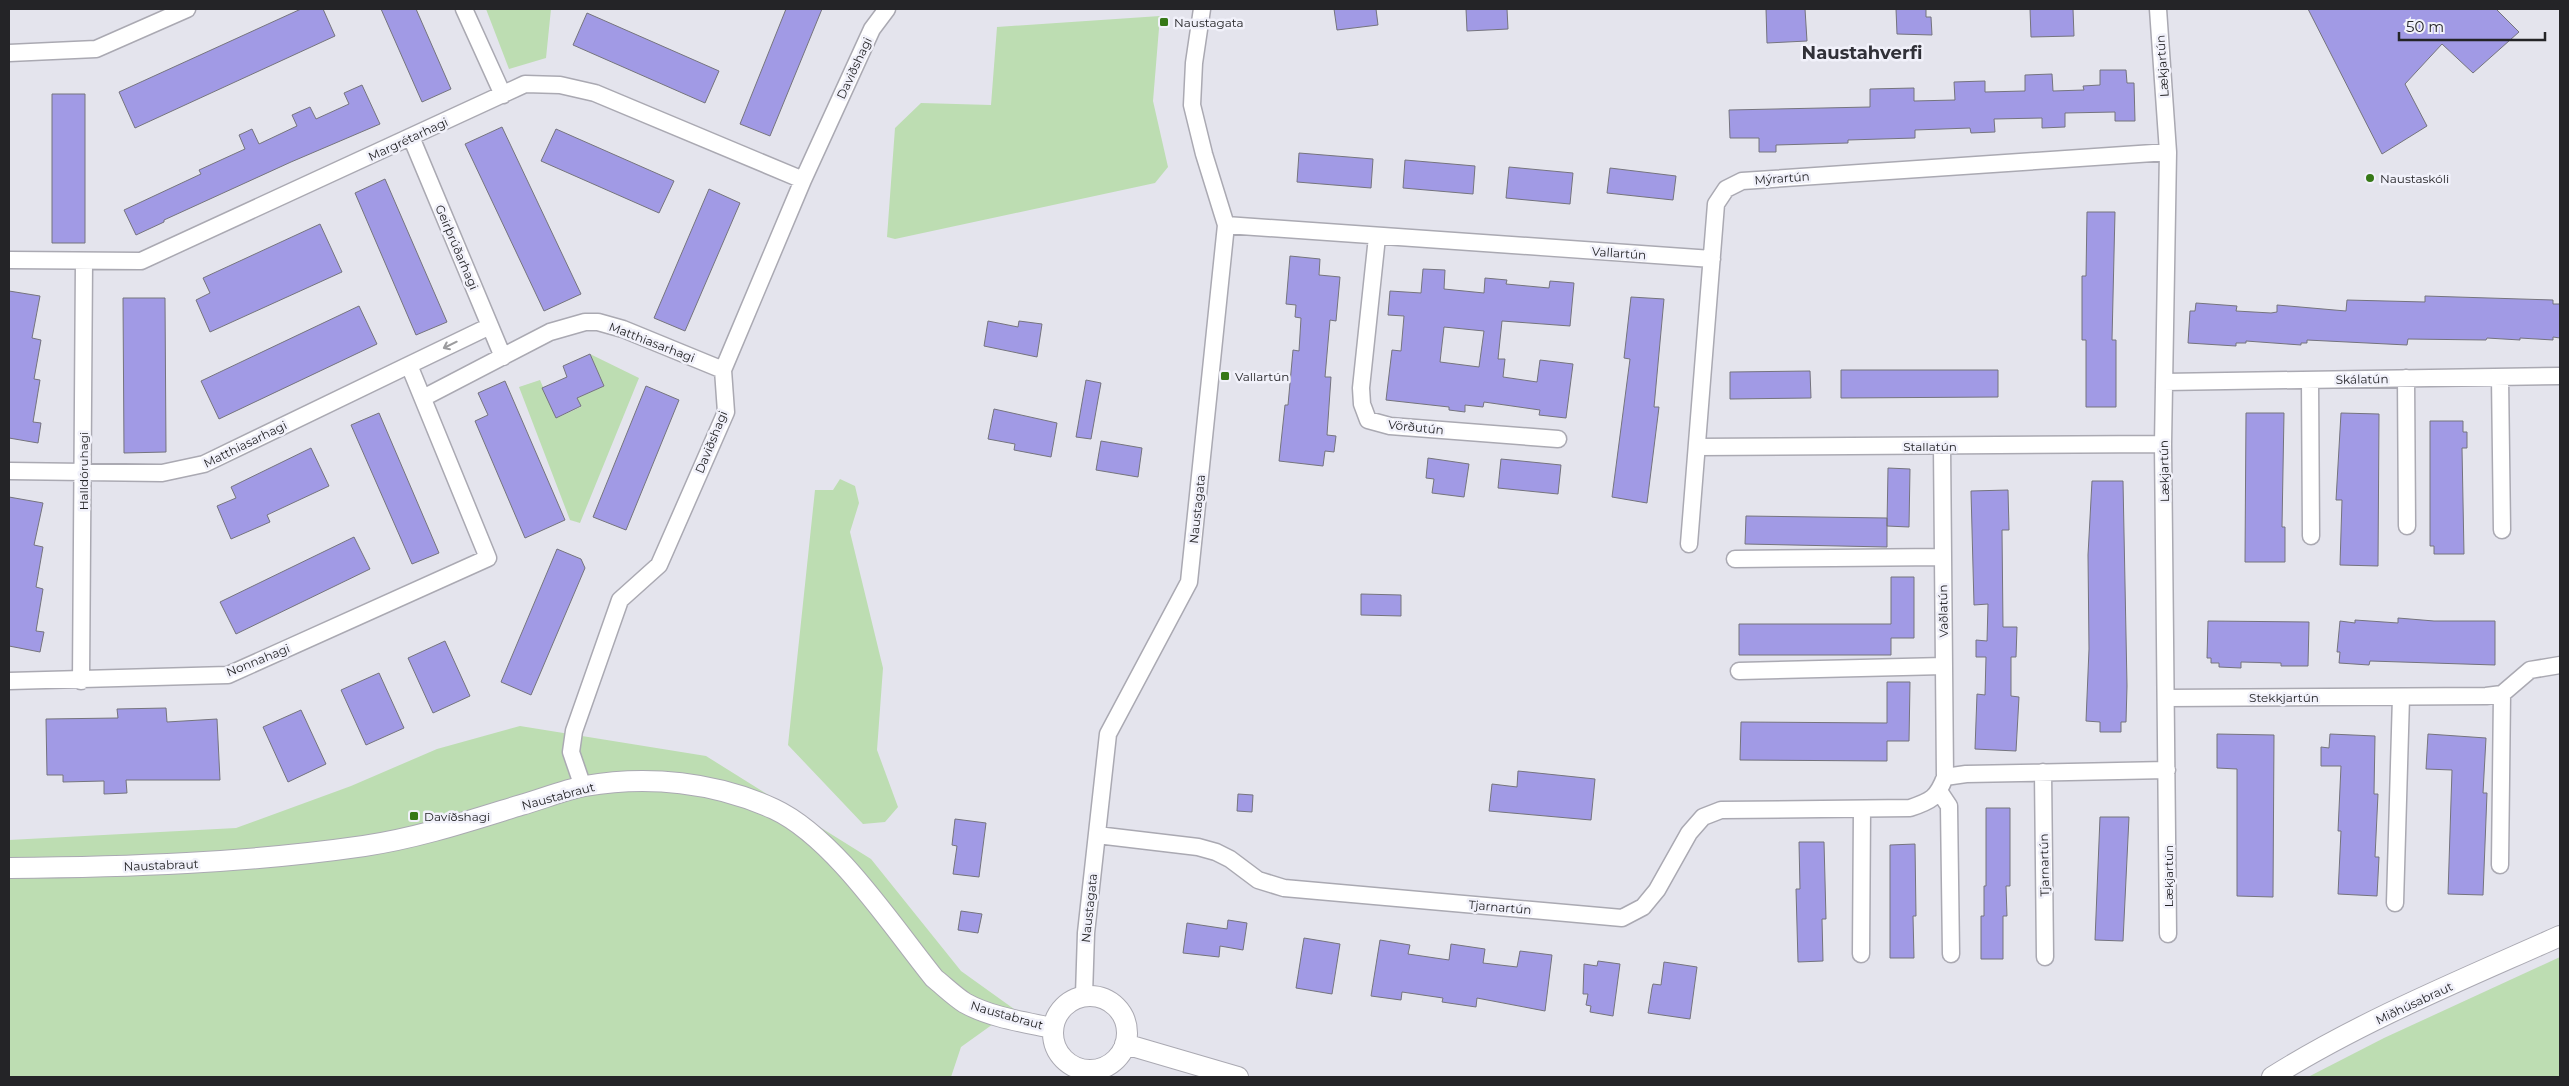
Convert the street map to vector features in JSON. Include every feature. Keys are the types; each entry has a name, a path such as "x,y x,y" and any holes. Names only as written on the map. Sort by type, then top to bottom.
{"street":[{"path":"9,53 96,49 187,9"},
{"path":"464,9 503,95"},
{"name":"Daviðshagi","path":"583,787 571,752 574,731 620,600 659,565 726,412 723,370 803,180 872,29 887,9"},
{"name":"Naustagata","path":"1084,995 1086,932 1108,734 1189,582 1226,225 1204,154 1192,105 1194,64 1202,9"},
{"name":"Lækjartún","path":"2158,9 2168,152 2163,444 2168,934"},
{"name":"Margrétarhagi","path":"9,260 141,261 525,84 560,85 595,93 803,180"},
{"name":"Geirþrúðarhagi","path":"411,138 503,357"},
{"name":"Mýrartún","path":"1689,544 1716,204 1726,189 1742,181 2168,152"},
{"name":"Vallartún","path":"1226,225 1712,259"},
{"name":"Vörðutún","path":"1377,237 1361,388 1362,404 1368,420 1390,426 1558,439"},
{"name":"Halldóruhagi","path":"81,680 84,261"},
{"name":"Matthiasarhagi","path":"423,398 561,327 585,322 598,322 623,328 723,370"},
{"name":"Matthiasarhagi","path":"9,471 162,473 204,464 490,326"},
{"path":"409,365 423,398"},
{"name":"Skálatún","path":"2164,382 2560,376"},
{"path":"2500,377 2502,530"},
{"path":"2406,378 2407,526"},
{"path":"2310,380 2311,536"},
{"name":"Nonnahagi","path":"9,681 228,675 488,558 423,398"},
{"name":"Stallatún","path":"1697,447 2163,444"},
{"name":"Vaðlatún","path":"1942,446 1944,666 1942,784"},
{"path":"1735,559 1943,557"},
{"path":"2500,865 2502,694 2530,670 2560,665"},
{"path":"1740,671 1944,666"},
{"name":"Stekkjartún","path":"2167,698 2401,697 2502,694"},
{"path":"2395,903 2401,697"},
{"name":"Tjarnartún","path":"1097,835 1198,847 1216,852 1258,880 1284,888 1622,918 1643,907 1657,890 1689,834 1703,816 1721,810 1910,808 1929,802 1942,784 1966,774 2167,770"},
{"name":"Tjarnartún","path":"2043,772 2045,957"},
{"name":"Naustabraut","path":"9,868 217,862 366,846 425,835 583,787 635,781 677,782 709,788 774,809 793,820 842,864 934,978 948,990 965,1003 985,1011 1052,1028"},
{"path":"1942,784 1949,806 1951,954"},
{"path":"1862,809 1862,954"},
{"name":"Miðhúsabraut","path":"2272,1077 2301,1058 2361,1028 2560,936"},
{"path":"1084,995 1097,996 1109,1000 1118,1008 1125,1019 1127,1032 1126,1044 1120,1055 1106,1066 1088,1070 1076,1068 1065,1061 1057,1052 1053,1041 1052,1028 1054,1019 1066,1003 1084,995"},
{"path":"1126,1044 1238,1077"}],"green space":[{"path":"486,9 551,9 546,58 509,69"},
{"path":"1160,16 1153,101 1168,167 1155,183 895,239 887,237 895,128 921,103 991,105 997,27"},
{"path":"590,354 639,378 580,523 570,520 519,387 540,380 556,418 581,407 577,398 604,386"},
{"path":"840,479 855,486 859,503 850,532 883,668 877,750 898,807 885,822 863,824 788,745 815,490 833,490"},
{"path":"520,726 706,756 871,859 961,971 1014,1009 961,1047 951,1077 9,1077 9,840 236,828 351,786 437,749"},
{"path":"2560,957 2560,1077 2308,1077 2384,1038"}],"building":[{"path":"301,9 323,9 335,36 135,128 119,92"},
{"path":"381,9 416,9 451,89 422,102"},
{"path":"786,9 822,9 770,136 740,124"},
{"path":"1334,9 1376,9 1378,25 1337,30"},
{"path":"1466,9 1507,9 1508,29 1467,31"},
{"path":"1766,9 1805,9 1807,41 1767,43"},
{"path":"1896,9 1926,9 1926,17 1931,17 1932,35 1897,34"},
{"path":"2030,9 2073,9 2074,36 2031,37"},
{"path":"2308,9 2496,9 2519,32 2473,73 2442,44 2405,84 2427,126 2382,154"},
{"path":"587,13 719,71 705,103 573,45"},
{"path":"2100,70 2126,70 2127,83 2134,83 2135,121 2115,121 2115,112 2065,113 2065,127 2042,128 2042,118 1994,119 1995,132 1971,133 1970,128 1915,130 1915,138 1848,140 1848,143 1776,145 1776,152 1759,152 1759,138 1730,138 1729,110 1870,107 1870,89 1914,88 1914,101 1955,100 1954,82 1985,81 1985,92 2025,91 2025,75 2052,74 2053,91 2084,90 2083,86 2100,85"},
{"path":"362,85 380,124 291,162 164,220 164,222 136,235 124,210 201,174 199,170 245,149 239,135 252,129 259,144 297,126 292,115 310,107 316,119 349,104 344,93"},
{"path":"52,94 85,94 85,243 52,243"},
{"path":"502,127 581,294 544,311 465,144"},
{"path":"556,129 674,181 659,213 541,161"},
{"path":"1299,153 1373,159 1371,188 1297,182"},
{"path":"1405,160 1475,166 1473,194 1403,188"},
{"path":"1509,167 1573,173 1570,204 1506,198"},
{"path":"1610,168 1676,176 1673,200 1607,193"},
{"path":"385,179 447,322 416,335 355,193"},
{"path":"709,189 740,203 685,331 654,318"},
{"path":"2087,212 2115,212 2112,340 2116,340 2116,407 2086,407 2086,340 2082,340 2082,276 2086,276"},
{"path":"320,224 342,272 210,332 196,300 210,293 203,278"},
{"path":"1290,256 1320,259 1319,275 1340,277 1336,321 1330,320 1325,377 1331,377 1327,435 1336,436 1334,452 1325,451 1323,466 1279,461 1285,405 1288,405 1293,350 1299,351 1301,318 1295,317 1296,305 1286,304"},
{"path":"1423,269 1445,270 1444,289 1484,293 1485,278 1507,280 1506,284 1549,288 1550,281 1574,283 1570,326 1502,321 1498,359 1505,359 1503,377 1537,382 1540,360 1573,364 1566,418 1539,415 1540,410 1484,402 1483,407 1465,405 1465,412 1449,410 1449,407 1386,400 1392,350 1401,351 1404,316 1388,315 1390,291 1421,293","holes":["1444,327 1484,331 1479,367 1440,362"]},
{"path":"9,291 40,296 32,338 41,340 34,379 40,380 33,422 41,423 38,443 9,438"},
{"path":"2425,296 2553,300 2553,304 2560,304 2560,338 2553,337 2553,340 2520,338 2520,340 2487,338 2486,340 2408,339 2407,345 2307,340 2307,343 2301,343 2301,345 2246,341 2246,343 2236,343 2236,346 2188,343 2190,311 2195,311 2196,303 2237,306 2236,311 2271,313 2277,312 2277,305 2346,311 2347,300 2425,302"},
{"path":"1631,297 1664,299 1654,407 1659,407 1647,503 1612,497 1630,359 1624,358"},
{"path":"123,298 165,298 166,452 124,453"},
{"path":"359,306 377,344 219,419 201,381"},
{"path":"988,321 1018,327 1019,321 1042,324 1037,357 984,346"},
{"path":"590,354 604,386 577,398 581,406 556,418 542,388 567,377 563,366"},
{"path":"1841,370 1998,370 1998,397 1841,398"},
{"path":"1810,371 1811,398 1730,399 1730,372"},
{"path":"1086,380 1101,383 1091,439 1076,437"},
{"path":"505,381 565,520 525,538 475,421 488,415 478,393"},
{"path":"646,386 679,400 626,530 593,517"},
{"path":"994,409 1057,423 1051,457 1014,450 1015,444 988,439"},
{"path":"379,413 439,553 412,564 351,425"},
{"path":"2246,413 2284,413 2282,527 2285,527 2285,562 2245,562"},
{"path":"2341,413 2379,414 2378,566 2340,565 2342,500 2336,500"},
{"path":"2430,421 2463,421 2463,432 2467,432 2467,448 2462,448 2464,554 2434,554 2434,546 2430,546"},
{"path":"1101,441 1142,448 1138,477 1096,470"},
{"path":"311,448 329,486 267,515 270,522 231,539 217,506 236,498 231,487"},
{"path":"1428,458 1469,464 1464,497 1432,493 1434,479 1426,478"},
{"path":"1501,459 1561,465 1558,494 1498,488"},
{"path":"1888,468 1910,469 1909,527 1887,526"},
{"path":"2092,481 2123,481 2127,686 2126,722 2121,722 2121,732 2100,732 2100,722 2086,721 2089,649 2088,555"},
{"path":"2008,490 2009,530 2002,530 2003,627 2017,627 2016,657 2011,657 2011,696 2019,697 2016,751 1975,749 1977,694 1985,695 1986,657 1976,657 1976,640 1987,641 1988,604 1974,605 1971,491"},
{"path":"9,497 43,503 34,545 43,547 36,587 43,589 36,631 44,632 40,652 9,646"},
{"path":"1746,516 1887,518 1887,547 1745,544"},
{"path":"354,537 370,569 236,634 220,602"},
{"path":"557,549 581,559 585,568 531,695 501,682"},
{"path":"1891,577 1914,577 1914,638 1891,638 1891,655 1739,655 1739,624 1891,624"},
{"path":"1361,594 1401,595 1401,616 1361,615"},
{"path":"2398,618 2434,621 2495,621 2495,665 2370,661 2369,665 2339,663 2340,652 2337,652 2340,621 2355,623 2355,620 2398,623"},
{"path":"2208,621 2309,622 2308,666 2281,666 2281,663 2241,662 2241,668 2219,667 2219,663 2211,663 2211,658 2207,658"},
{"path":"445,641 470,696 433,713 408,658"},
{"path":"379,673 404,728 366,745 341,690"},
{"path":"1887,682 1910,682 1909,741 1887,741 1887,761 1740,760 1741,722 1887,723"},
{"path":"166,708 167,722 217,719 220,780 126,780 127,793 104,794 104,781 63,782 63,775 47,775 46,719 118,718 117,709"},
{"path":"301,710 326,764 288,782 263,727"},
{"path":"2217,734 2274,735 2273,897 2237,896 2237,769 2217,768"},
{"path":"2330,734 2375,736 2374,794 2378,794 2375,857 2379,857 2377,896 2338,894 2341,831 2338,831 2341,766 2321,766 2321,747 2329,748"},
{"path":"2428,734 2486,738 2483,793 2487,793 2483,895 2448,894 2452,770 2426,769"},
{"path":"1518,771 1595,779 1591,820 1489,811 1492,784 1517,787"},
{"path":"1238,794 1253,795 1252,812 1237,811"},
{"path":"1986,808 2010,808 2010,886 2006,886 2007,916 2003,916 2003,959 1981,959 1981,916 1984,916 1984,886 1986,886"},
{"path":"2100,817 2129,817 2123,941 2095,940"},
{"path":"955,819 986,823 979,877 953,874 957,846 952,845"},
{"path":"1799,842 1824,842 1826,919 1822,919 1823,961 1798,962 1796,889 1800,889"},
{"path":"1915,844 1916,916 1913,916 1914,958 1890,958 1890,845"},
{"path":"961,911 982,914 978,933 958,930"},
{"path":"1228,920 1247,923 1243,950 1220,946 1219,957 1183,953 1187,923 1227,929"},
{"path":"1304,938 1340,944 1332,994 1296,988"},
{"path":"1380,940 1410,945 1408,954 1449,960 1451,944 1485,949 1483,963 1517,967 1520,951 1552,955 1545,1011 1477,998 1476,1007 1442,1002 1443,998 1402,992 1401,1000 1371,996"},
{"path":"1598,961 1620,964 1613,1016 1590,1012 1591,1006 1586,1005 1588,994 1583,994 1584,964 1597,966"},
{"path":"1664,962 1697,967 1690,1019 1648,1013 1653,984 1661,985"}],"place":[{"name":"Naustagata","path":"1164,22"},
{"name":"Naustaskóli","path":"2370,178"},
{"name":"Vallartún","path":"1225,376"},
{"name":"Davíðshagi","path":"414,816"}],"district":[{"name":"Naustahverfi","path":"1862,53"}]}
